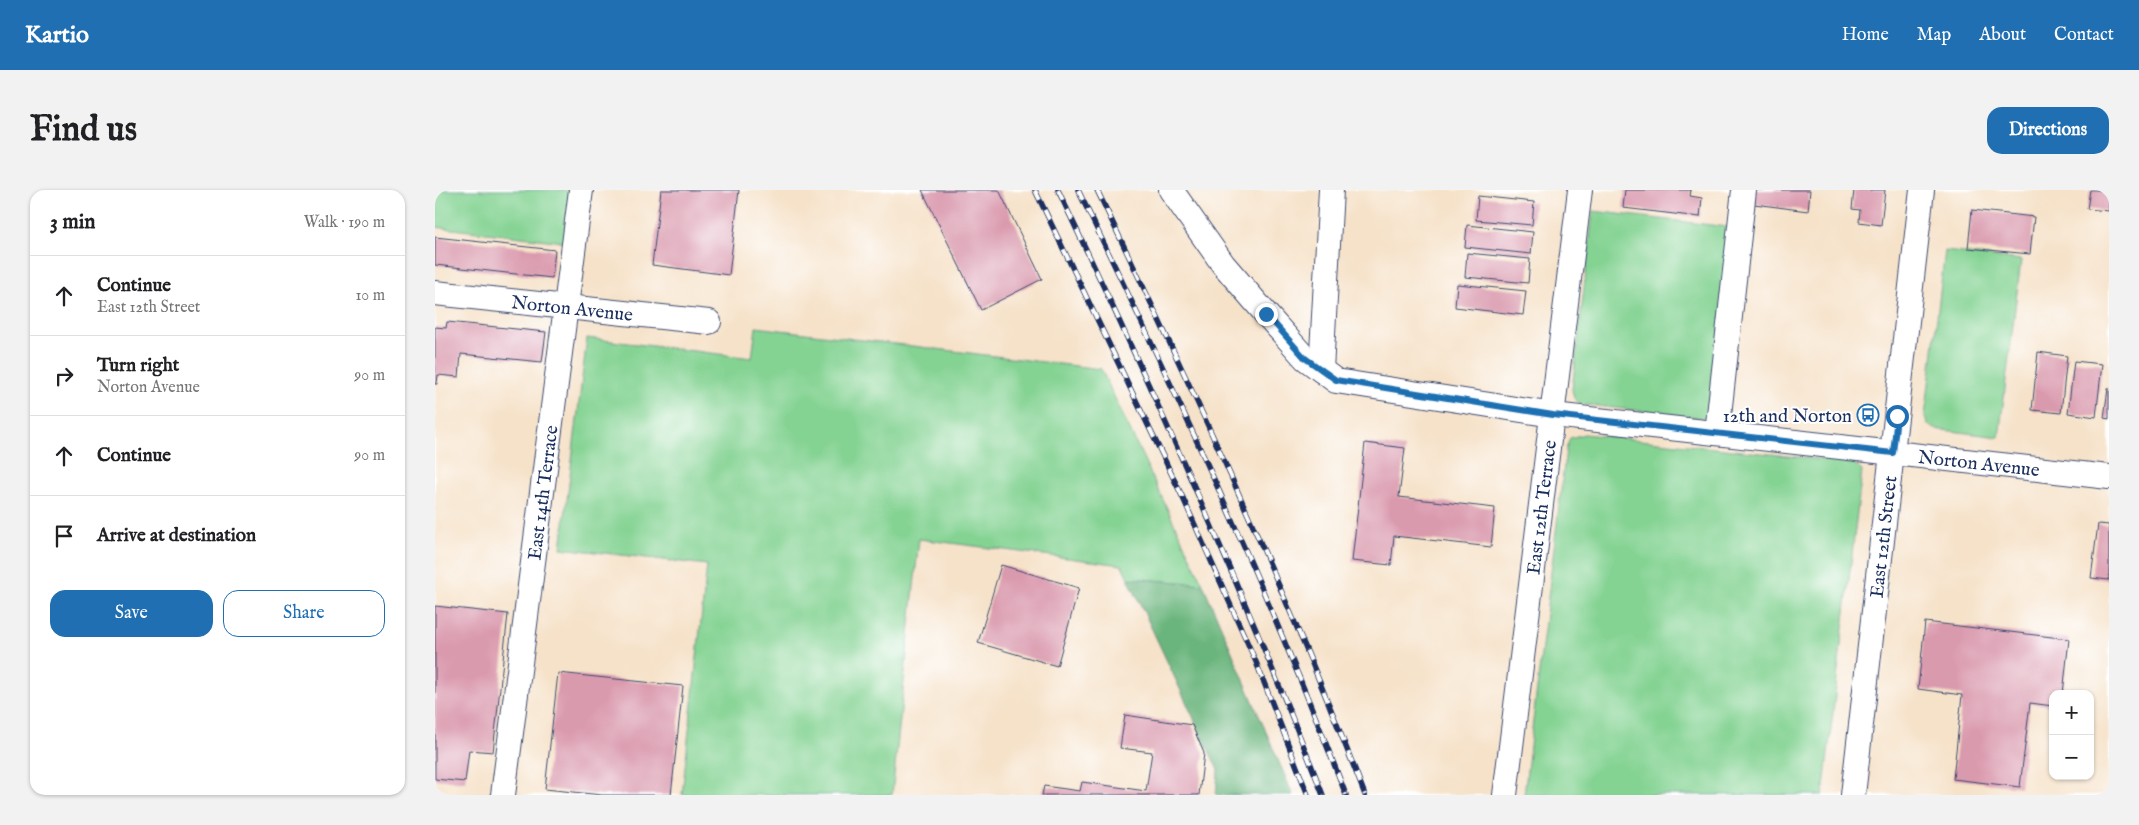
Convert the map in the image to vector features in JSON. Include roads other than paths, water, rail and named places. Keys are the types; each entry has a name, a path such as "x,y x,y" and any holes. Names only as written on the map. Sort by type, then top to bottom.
{"street":[{"name":"East 14th Terrace","path":"503,795 581,190"},
{"name":"Norton Avenue","path":"1171,190 1223,264 1305,358 1336,380 1553,415 2109,478"},
{"path":"1321,370 1331,190"},
{"name":"East 12th Terrace","path":"1505,795 1580,190"},
{"path":"1717,433 1744,190"},
{"name":"East 12th Street","path":"1853,795 1922,190"},
{"name":"Norton Avenue","path":"435,293 709,322"}],"railway":[{"path":"1035,190 1183,498 1256,662 1308,795"},
{"path":"1058,190 1128,340 1229,566 1323,795"},
{"path":"1078,190 1219,490 1316,718 1346,795"},
{"path":"1097,190 1237,490 1303,642 1365,795"}],"place":[{"name":"12th and Norton","path":"1868,415"}]}
